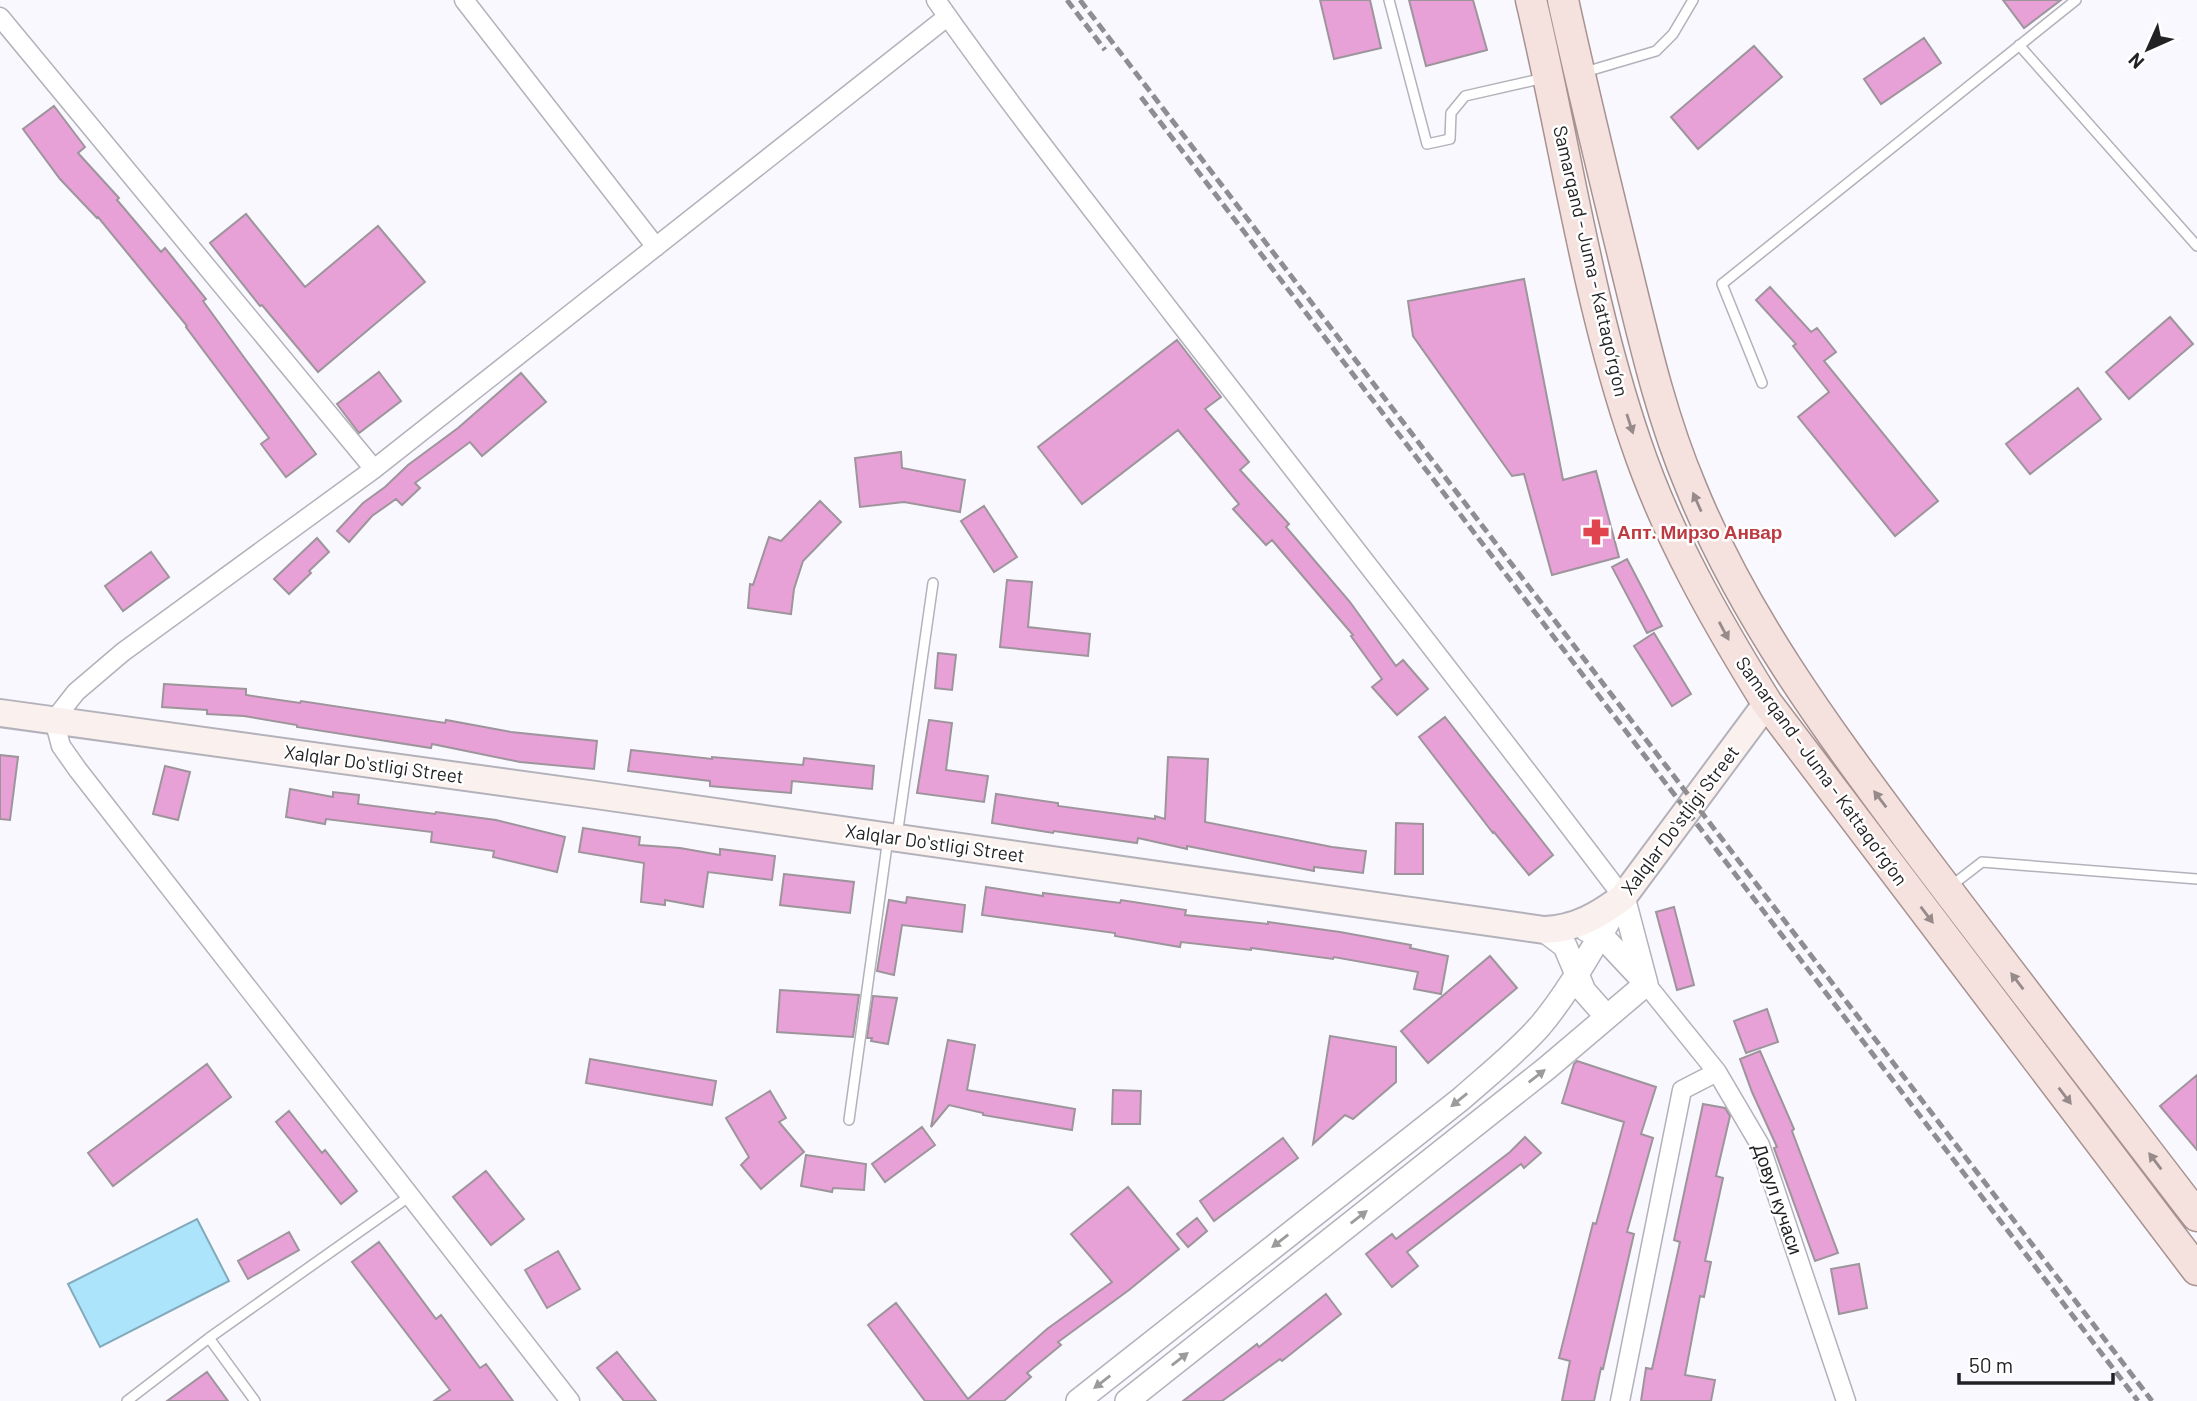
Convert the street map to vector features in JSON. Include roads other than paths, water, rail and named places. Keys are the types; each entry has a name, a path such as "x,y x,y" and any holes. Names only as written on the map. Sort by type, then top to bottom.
{"main road":[{"name":"Samarqand - Juma - Kattaqo‘rg‘on","path":"1531,0 1593,287 1620,395 1653,489 1675,539 1732,647 1767,702 2197,1270"},
{"name":"Samarqand - Juma - Kattaqo‘rg‘on","path":"1563,0 1650,367 1695,498 1747,602 1788,671 1848,757 2197,1216"},
{"name":"Xalqlar Doʻstligi Street","path":"0,713 1545,930 1572,926 1598,915 1623,897 1767,702"}],"street":[{"path":"464,0 656,247"},
{"path":"936,0 1001,91 1470,695 1623,897 1646,984"},
{"path":"0,17 374,469"},
{"path":"569,1401 78,770 61,746 54,720 76,692 123,652 374,469 947,17"},
{"path":"1078,1401 1461,1098 1514,1052 1560,999 1623,897"},
{"path":"1572,926 1600,934 1646,984"},
{"path":"1545,930 1565,946 1584,991 1607,1017"},
{"path":"1127,1401 1547,1068 1646,984"},
{"name":"Довул кучаси","path":"1646,984 1717,1072 1760,1145 1846,1401"},
{"path":"1620,1401 1682,1090 1717,1072"}],"lane":[{"path":"1390,0 1427,144 1450,139 1451,113 1465,96 1549,77"},
{"path":"1579,74 1656,51 1673,34 1693,0"},
{"path":"1762,383 1722,284 2076,0"},
{"path":"2019,45 2197,246"},
{"path":"849,1120 933,583"},
{"path":"1947,889 1982,862 2197,879"},
{"path":"127,1401 209,1338 410,1196"},
{"path":"209,1338 255,1401"}],"water":[{"path":"197,1219 229,1281 100,1347 68,1284"}],"railway":[{"path":"1067,0 1105,50"},
{"path":"1080,0 2152,1401"},
{"path":"1141,97 2138,1401"}],"place":[{"name":"Апт. Мирзо Анвар","path":"1596,532"}]}
